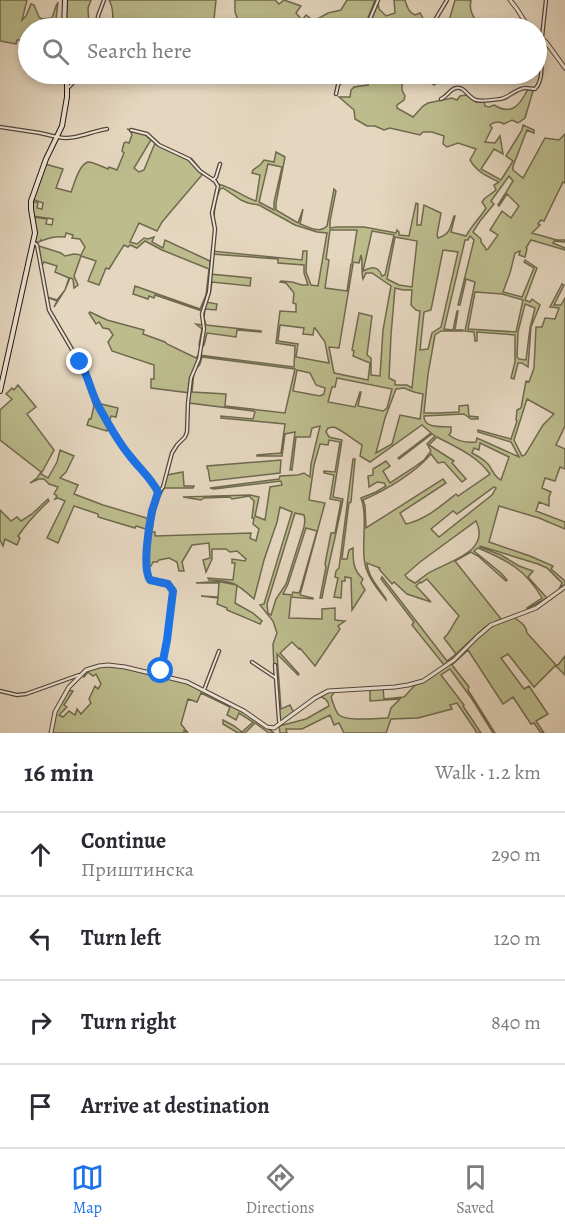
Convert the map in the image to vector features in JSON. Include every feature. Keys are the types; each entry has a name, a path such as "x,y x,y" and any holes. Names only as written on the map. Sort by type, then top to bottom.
{"main road":[{"path":"64,18 65,0"},
{"path":"0,391 33,242 34,231 30,206 46,159 58,137 63,121 68,84"}],"street":[{"path":"98,18 104,0"},
{"path":"370,18 378,0"},
{"path":"436,18 447,0"},
{"path":"510,0 523,18"},
{"path":"544,18 546,0"},
{"path":"547,44 565,68"},
{"path":"68,88 72,84"},
{"path":"336,94 339,84"},
{"path":"441,99 447,96 452,89 458,88 478,101 503,99 525,88 535,89 539,84"},
{"path":"0,127 64,138 74,138 107,129"},
{"path":"131,130 144,133 159,145 186,157 202,174 216,182 218,188 212,213 215,229 209,292 202,314 204,327 200,355 191,382 187,432 172,453 163,487 158,494 152,514 147,551 147,575 150,580 166,583 173,591 167,640 159,676"},
{"path":"213,180 220,164"},
{"path":"33,242 38,246 47,305 84,370 99,409 128,453 152,480 158,494"},
{"path":"0,692 18,696 79,675 89,668 108,665 125,667 182,681 204,690 244,711 269,728 274,728 327,691 395,687 416,684 429,678 447,665 491,625 536,608 565,587"},
{"path":"204,690 219,651"},
{"path":"252,662 276,678"},
{"path":"275,665 280,724"},
{"path":"51,733 60,700 79,675"}],"green space":[{"path":"0,0 27,0 22,18 18,18 16,44 0,41"},
{"path":"67,0 91,0 88,8 88,18 66,18"},
{"path":"109,0 216,0 214,18 113,18"},
{"path":"235,0 275,0 279,4 284,0 301,6 296,13 300,18 237,18"},
{"path":"347,0 375,0 368,18 319,18 341,10"},
{"path":"394,0 405,0 408,9 415,15 420,13 423,18 372,18 378,3 379,9 386,16 395,13"},
{"path":"455,0 471,1 471,12 474,18 450,18"},
{"path":"58,2 56,18 52,18 56,6"},
{"path":"31,4 34,5 40,18 24,18"},
{"path":"368,84 402,84 405,96 397,108 413,117 428,103 452,98 457,100 460,96 466,95 476,102 484,101 485,106 494,105 511,109 522,100 528,89 533,91 525,118 518,123 512,120 504,124 497,122 490,125 492,128 485,142 495,143 500,136 503,154 494,149 481,169 501,180 513,161 506,156 523,125 534,130 534,133 527,130 513,166 513,170 523,178 545,138 559,140 565,134 565,183 563,182 544,221 541,220 538,224 540,225 532,233 565,240 565,242 554,241 553,243 565,250 531,240 526,248 525,257 519,255 520,251 515,253 503,292 522,297 534,268 524,262 525,260 537,268 525,300 530,302 532,299 540,305 531,327 528,367 518,363 514,379 511,378 515,362 515,335 477,332 477,341 475,341 474,332 465,331 475,282 466,279 460,305 458,305 474,240 470,236 468,240 465,240 444,329 453,330 458,311 455,330 463,331 441,331 435,335 424,413 459,412 459,406 468,405 469,416 478,417 478,419 471,419 464,414 424,416 430,425 451,427 449,435 455,439 476,442 477,438 519,457 511,442 478,432 478,430 511,439 517,421 517,410 521,408 526,381 529,382 534,368 536,327 542,327 545,318 555,319 559,308 550,307 562,284 564,285 554,305 561,305 565,298 565,426 556,445 565,449 565,469 560,467 555,481 545,478 542,488 551,492 549,506 539,502 536,511 565,522 565,529 539,518 499,506 489,542 553,566 551,569 565,581 565,585 560,587 562,583 547,568 480,546 533,571 528,577 547,598 527,609 542,598 536,588 515,567 478,548 474,551 501,573 506,581 471,552 455,561 501,619 485,627 456,654 444,638 459,616 427,579 416,586 431,602 407,594 394,582 392,584 380,568 367,563 372,578 386,600 369,575 364,554 364,515 361,498 386,486 384,483 377,482 369,487 368,476 373,475 373,469 386,461 390,466 383,471 390,483 424,460 431,451 427,444 435,436 432,434 399,459 431,433 422,425 370,462 360,456 362,445 334,427 328,428 326,432 329,437 342,440 333,497 343,499 341,511 322,598 320,598 331,533 335,533 341,501 330,499 334,475 324,473 324,471 335,472 340,442 329,440 328,445 320,444 314,465 309,500 325,503 300,595 313,599 291,597 289,618 322,619 322,609 335,608 335,620 345,621 338,626 340,629 315,666 292,642 280,653 298,675 277,654 281,709 290,705 294,713 280,722 273,644 277,633 273,621 260,605 264,604 292,512 280,507 254,599 234,584 208,578 233,580 235,563 232,563 232,559 245,561 246,559 237,551 212,549 212,559 206,572 203,560 210,558 209,543 192,545 182,562 184,571 179,571 177,562 169,558 147,566 152,511 167,475 183,472 184,486 194,486 193,488 164,488 154,515 152,532 155,532 155,536 251,533 250,538 256,541 259,529 253,524 254,501 249,496 201,500 183,497 250,495 259,497 255,516 265,520 270,487 282,485 281,481 210,488 279,479 280,476 304,473 310,477 320,426 312,428 310,437 296,437 292,470 290,470 295,432 285,434 282,456 257,456 281,453 285,424 221,418 221,416 253,419 255,412 189,403 190,393 151,388 151,379 154,379 154,365 112,351 108,342 113,335 99,322 96,324 89,313 144,330 143,334 196,358 199,354 294,367 295,346 276,343 280,311 296,312 296,304 293,303 294,293 286,283 280,282 308,285 304,265 278,263 278,259 212,254 212,251 302,260 303,251 307,251 306,272 311,285 318,286 327,233 295,225 259,205 241,200 223,188 220,189 217,197 214,220 212,216 218,184 256,201 260,175 252,173 253,170 264,160 274,162 276,152 285,157 276,210 298,223 303,209 300,224 317,230 327,226 334,189 336,191 330,228 364,227 396,233 397,230 399,235 409,236 416,203 418,204 417,225 421,225 424,205 441,213 438,238 448,232 454,216 451,232 466,236 486,208 482,202 496,190 494,185 499,182 476,168 470,160 476,149 458,143 447,147 443,144 444,136 432,132 423,132 420,135 390,128 384,130 375,126 367,126 355,119 354,110 339,97 350,97 354,87","holes":["268,164 282,167 274,210 259,202","509,176 513,181 498,205 507,194 519,206 511,218 502,211 490,230 498,235 486,250 481,239 473,232 494,204 491,201","330,230 357,230 352,262 359,263 361,255 363,279 366,273 372,273 391,286 383,330 380,376 371,375 371,358 367,355 372,316 359,313 352,350 354,351 353,356 370,363 368,380 334,373 329,347 339,348 353,264 351,264 347,291 325,288","372,231 394,235 385,275 382,276 374,268 363,271","395,237 417,241 412,287 399,285 387,279","443,250 458,252 441,327 432,333 428,349 420,350 424,312 431,310","395,288 412,290 411,305 420,311 412,388 407,385 395,385 395,381 389,378","475,292 502,294 523,300 516,332 468,329","525,304 535,308 526,360 517,357 518,332","280,325 304,328 303,334 313,335 315,328 325,342 329,363 296,357 298,344 278,341","202,357 295,369 285,413 225,406 226,394 192,392 194,372","297,370 310,373 316,385 325,388 324,394 320,396 293,391","337,378 392,389 387,408 383,411 358,406 361,392 355,407 328,402 332,387 335,387","404,388 423,394 420,419 400,415 392,444 376,453 385,418 396,389","527,399 554,414 543,425 525,455 522,456 514,440","437,437 473,457 490,474 458,496 456,494 426,516 406,524 400,513 446,483 443,479 366,528 363,500 400,480 431,454 438,463 444,462 462,482 466,479 452,463 454,461 429,445","480,443 509,457 501,480 488,464 472,453 474,448 479,450","494,487 496,488 492,495 439,537 431,529 453,511 457,514","295,513 304,515 304,527 286,584 276,599 271,615 268,613 267,604","476,521 479,532 478,541 472,549 415,583 405,575 420,562","306,528 317,531 300,591 293,592 292,595 283,594"]},
{"path":"127,129 144,134 151,140 134,168 139,172 144,170 155,143 192,161 192,159 202,171 202,175 157,231 139,223 130,242 137,244 144,238 154,237 152,242 163,248 165,240 210,261 210,274 251,278 250,286 212,282 206,302 217,304 216,310 205,309 204,318 206,325 261,332 237,330 236,337 207,333 204,345 200,349 202,329 196,324 203,325 202,311 155,295 154,298 149,296 148,299 133,294 135,286 200,309 206,295 209,269 145,241 137,248 124,245 109,269 106,268 99,285 88,281 96,261 81,256 74,276 78,285 74,288 73,279 70,278 65,290 69,278 55,272 57,266 44,262 41,267 39,246 65,256 81,255 85,247 80,239 72,238 73,235 66,233 65,237 35,242 33,217 47,219 46,224 52,225 53,219 32,216 32,201 38,203 37,208 42,209 43,203 32,199 45,164 63,169 56,188 71,192 79,171 88,162 117,170 124,153 122,151 124,143 129,143 132,135"},
{"path":"18,385 36,407 27,414 54,450 41,474 48,478 57,462 60,450 74,456 66,472 60,478 78,485 74,494 150,519 149,530 98,517 98,514 74,506 58,543 47,538 65,501 55,499 57,496 54,494 58,487 49,484 44,479 30,483 41,472 0,440 0,410 12,399 6,394"},
{"path":"94,399 97,403 118,408 116,417 111,416 107,431 87,425 91,419 94,406 92,400"},
{"path":"353,459 355,459 351,502 349,503 342,559 347,559 349,550 353,548 354,565 363,579 361,583 365,590 352,610 351,578 345,577 345,581 342,581 341,598 334,597"},
{"path":"281,460 280,473 210,481 207,468 207,466"},
{"path":"48,499 49,501 18,536 20,538 17,545 5,539 3,546 0,540 0,510 11,521 17,517 21,521"},
{"path":"382,577 447,661 455,655 444,665 412,625 414,622 381,579"},
{"path":"221,582 237,585 235,603 253,613 262,621 260,624 217,604 218,598 201,596 218,597 219,583 196,583"},
{"path":"513,616 524,625 527,633 556,665 565,656 565,675 555,666 534,687 508,654 501,658 524,689 529,686 548,714 536,721 544,733 541,733 534,723 531,724 513,697 503,704 468,650 452,665 469,687 468,690 495,733 450,669 441,675 464,705 481,733 476,733 457,703 450,705 452,709 418,718 391,719 386,733 344,733 339,723 334,725 330,715 302,729 286,729 287,733 280,733 279,726 306,719 329,706 325,699 318,696 325,692 335,691 331,697 339,715 356,719 388,718 391,708 400,699 370,701 370,689 383,688 384,699 404,697 416,684 450,664 486,628"},
{"path":"104,665 128,668 192,685 241,709 274,733 269,733 255,723 245,733 238,733 223,724 223,720 242,732 253,722 239,713 236,720 227,715 230,707 201,693 197,702 188,699 181,724 188,733 184,731 184,733 52,733 54,717 67,690 73,691 64,705 67,707 59,715 63,717 69,711 75,715 77,709 81,714 91,703 89,699 95,686 98,689 101,684 96,674 93,676 88,672 84,677 82,674 85,670"}],"route":[{"path":"80,362 99,409 123,447 152,480 158,492 147,544 147,577 156,582 168,584 173,591 161,671"}]}
